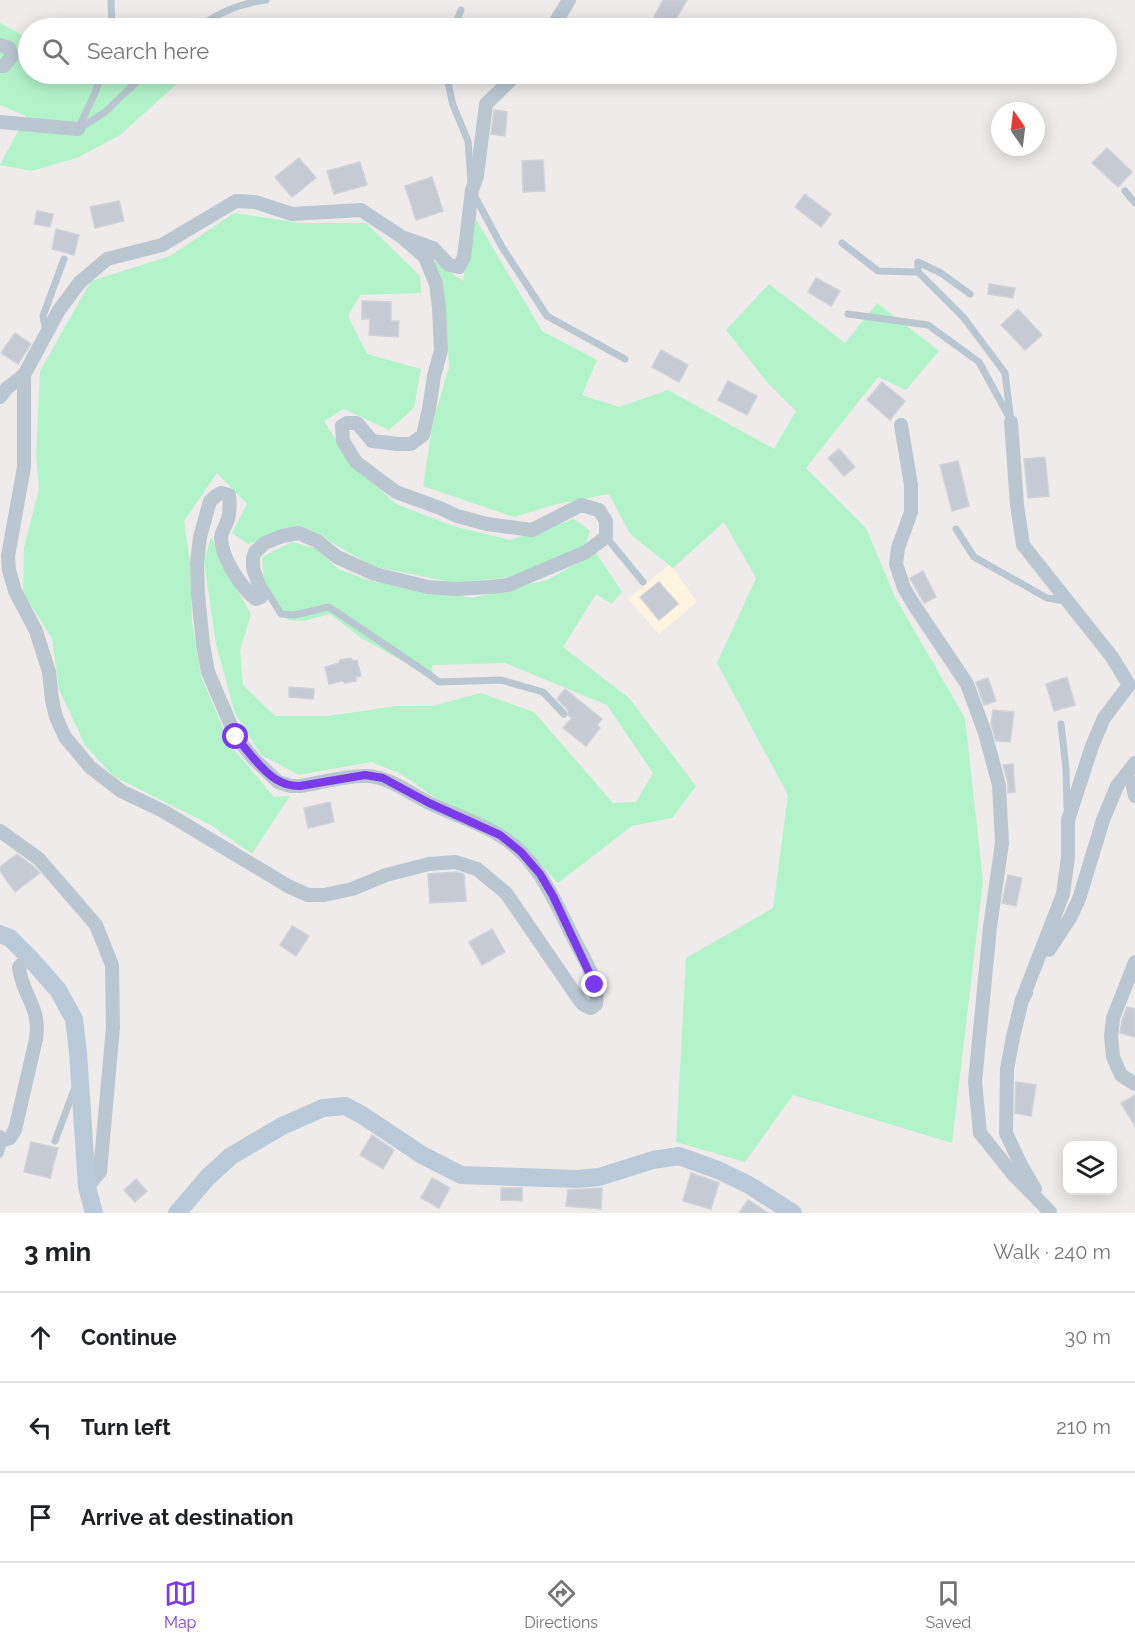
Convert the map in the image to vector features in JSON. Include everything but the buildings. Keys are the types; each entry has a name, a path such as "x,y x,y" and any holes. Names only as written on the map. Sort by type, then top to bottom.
{"street":[{"path":"558,18 568,0"},
{"path":"0,45 9,48 12,56 4,66 0,66"},
{"path":"402,237 433,248 449,265 459,267 464,258 486,104 507,84"},
{"path":"0,123 78,129"},
{"path":"0,397 7,388 24,375 58,310 80,282 107,259 162,244 236,201 255,202 292,214 361,210 402,237 425,257 436,284 441,350 423,435 411,444 372,441 357,423 347,423 342,426 343,441 356,462 396,492 457,516 487,524 531,530 581,505 599,510 606,521 606,537 586,552 508,585 456,589 428,587 375,574 337,557 317,541 299,533 282,536 265,543 255,552 253,568 262,594 259,599 254,597 241,583 226,560 221,536 228,518 230,503 229,495 221,493 210,501 200,537 197,563 203,644 208,672 236,737 254,759 278,782 300,786 365,775 383,778 429,803 500,835 521,852 540,874 553,896 595,985 596,1004 591,1008 584,1005 506,893 477,869 455,862 429,864 386,875 352,889 324,895 308,895 288,886 163,811 121,791 90,768 65,737 56,717 49,672 36,631 15,591 9,570 8,556 24,467 24,375"},
{"path":"1011,422 1017,505 1023,545 1112,657 1129,685 1104,718 1092,746 1068,820 1068,857 1063,894 1022,1000 1012,1037 1007,1069 1005,1133 1021,1165 1050,1212"},
{"path":"901,425 911,485 910,512 897,548 896,564 904,588 914,605 967,684 986,734 999,786 1002,843 990,927 975,1082 980,1133 1012,1173 1050,1212"},
{"path":"1022,1000 1051,945 1070,918 1079,899 1103,820 1118,786 1135,763"},
{"path":"1135,783 1133,787 1135,796"},
{"path":"0,831 39,859 96,925 112,965 113,1028 100,1172 87,1187"},
{"path":"0,934 10,938 58,990 74,1019 87,1187 94,1213"},
{"path":"2,1138 10,1138 15,1130 38,1027 35,1009 20,977 19,967 29,957"},
{"path":"1135,962 1113,1018 1111,1036 1113,1057 1121,1075 1135,1084"},
{"path":"177,1213 208,1177 231,1156 282,1126 323,1108 345,1106 422,1155 461,1175 577,1179 599,1177 653,1160 679,1156 718,1170 749,1185 793,1213"}],"lane":[{"path":"111,0 112,18"},
{"path":"212,18 246,3 266,0"},
{"path":"458,18 461,10"},
{"path":"78,129 98,84"},
{"path":"78,129 104,113 134,84"},
{"path":"448,84 453,105 468,141 472,190 502,246 546,316 625,359"},
{"path":"1125,191 1135,202"},
{"path":"842,243 878,271 918,272 964,318 1005,373 1011,422"},
{"path":"46,333 43,316 64,259"},
{"path":"918,272 918,262 941,273 970,294"},
{"path":"848,314 928,326 979,362 1011,422"},
{"path":"956,529 974,556 1047,598 1068,602"},
{"path":"606,537 643,582"},
{"path":"253,568 281,614 294,615 329,607 439,682 501,681 543,692 564,714"},
{"path":"1061,724 1068,820"},
{"path":"55,1141 80,1077"},
{"path":"0,1154 2,1138"}],"shaded area":[{"path":"669,565 697,602 659,634 628,599"}],"green space":[{"path":"0,23 18,33 18,84 177,84 120,135 77,158 31,171 0,165 26,116 0,105"},
{"path":"234,213 300,223 366,223 420,276 421,293 360,295 348,316 367,354 421,369 414,408 389,430 344,409 324,421 353,465 396,504 453,526 510,540 574,519 590,531 585,546 518,576 455,583 372,566 307,528 248,544 232,533 247,504 217,473 184,521 190,562 192,622 201,676 230,745 274,797 290,796 252,854 211,825 113,776 85,745 59,689 52,638 23,593 24,548 39,489 36,455 40,371 91,281 170,256"},
{"path":"473,214 542,331 597,360 582,395 619,407 668,390 774,449 796,411 767,382 726,330 769,284 845,343 877,303 939,351 906,390 878,377 806,468 866,528 895,597 965,718 983,881 952,1143 793,1095 745,1162 676,1142 686,958 773,908 788,795 717,663 756,578 724,522 673,568 630,534 609,494 557,504 514,517 423,486 433,422 449,367 445,300 428,257 463,281"},
{"path":"211,537 226,571 251,614 240,650 243,685 275,716 328,716 396,706 432,706 481,693 534,712 613,803 636,802 653,773 607,705 505,663 432,665 433,678 361,638 330,614 304,621 288,620 264,582 262,557 292,542 317,549 338,569 374,582 407,585 472,598 547,580 596,553 622,592 612,604 596,594 563,647 629,698 696,786 672,818 632,826 558,883 525,848 501,828 446,805 401,774 371,762 299,775 261,755 235,713 216,644 204,561"}],"route":[{"path":"236,737 254,759 278,782 300,786 365,775 383,778 429,803 500,835 521,852 540,874 553,896 595,985"}]}
